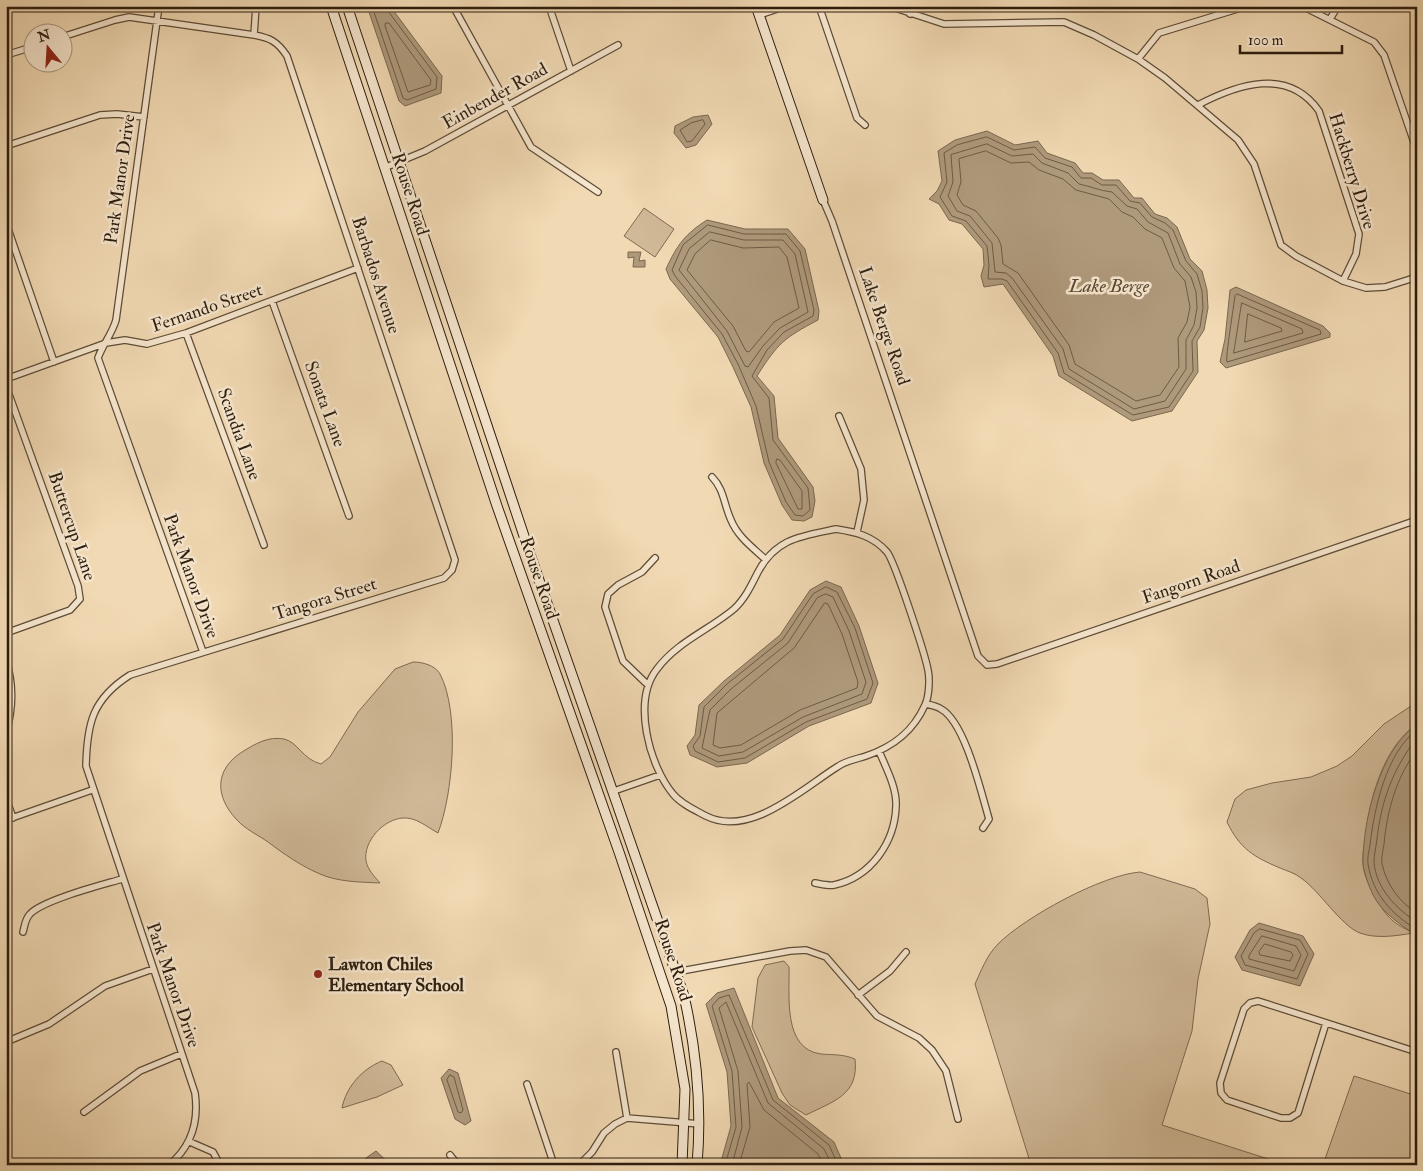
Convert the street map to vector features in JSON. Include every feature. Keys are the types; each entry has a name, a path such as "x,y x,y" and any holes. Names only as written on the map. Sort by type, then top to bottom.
{"street":[{"name":"Park Manor Drive","path":"159,6 116,320 112,334 98,358 99,366 203,652 130,676 114,685 100,701 92,715 86,737 86,766 92,790 195,1093 197,1107 195,1126 190,1142 169,1165"},
{"path":"254,35 256,6"},
{"name":"Rouse Road","path":"331,6 500,515 666,991 682,1066 685,1123 682,1165"},
{"name":"Rouse Road","path":"347,6 533,563 676,972 693,1036 698,1080 700,1124 697,1165"},
{"path":"452,6 465,24 507,106 531,147 598,192"},
{"path":"549,6 571,71"},
{"name":"Lake Berge Road","path":"756,6 832,221 978,656"},
{"path":"759,16 786,6"},
{"path":"818,6 858,118 865,125"},
{"path":"889,6 944,24 1064,22 1094,35 1138,59 1198,105 1238,140 1254,164 1281,245 1296,256 1343,281 1366,288 1385,287 1417,277"},
{"path":"910,14 913,6"},
{"path":"1138,59 1159,33 1247,6"},
{"path":"1302,6 1374,42 1384,55 1417,151"},
{"path":"1330,19 1338,6"},
{"name":"Barbados Avenue","path":"72,34 115,20 130,18 254,35 270,38 279,44 287,56 455,560 452,570"},
{"name":"Einbender Road","path":"384,168 425,152 618,45"},
{"path":"6,55 22,50"},
{"name":"Hackberry Drive","path":"1198,105 1216,96 1266,82 1290,86 1310,99 1319,111 1359,234 1356,254 1343,281"},
{"path":"6,146 100,115 117,114 144,117"},
{"path":"6,223 54,362"},
{"name":"Fernando Street","path":"6,379 106,343 125,340 147,344 186,333 358,268"},
{"name":"Sonata Lane","path":"272,301 349,516"},
{"name":"Scandia Lane","path":"186,333 264,545"},
{"name":"Buttercup Lane","path":"6,386 78,586 80,599 70,610 6,632"},
{"path":"839,416 861,469 864,500 856,532"},
{"path":"712,477 720,485 731,520 740,537 765,558"},
{"name":"Fangorn Road","path":"978,656 987,665 997,664 1417,520"},
{"path":"836,529 856,532 872,538 889,554 928,672 926,704 911,729 898,741 880,751 839,765 786,802 756,817 736,822 713,820 690,808 674,795 660,775 646,732 644,709 648,685 656,670 670,654 735,608 748,591 765,558 776,547 789,540 836,529"},
{"path":"648,685 623,661 605,606 608,594 618,585 642,572 655,558"},
{"name":"Tangora Street","path":"203,652 444,578 452,570"},
{"path":"6,660 12,692 11,712 6,733"},
{"path":"926,704 942,709 954,721 967,747 989,818 983,828"},
{"path":"815,883 833,885 855,877 876,860 889,842 896,806 894,790 880,751"},
{"path":"614,791 660,775"},
{"path":"6,798 9,819 92,790"},
{"path":"24,932 25,921 31,913 44,905 122,879"},
{"path":"676,972 790,951 806,950 826,957 878,1016 919,1038 932,1050 946,1071 958,1119"},
{"path":"858,995 890,971 906,952"},
{"path":"6,1042 50,1024 106,986 152,969"},
{"path":"1326,1023 1298,1113 1290,1118 1281,1118 1227,1100 1221,1093 1220,1083 1244,1009 1250,1003 1258,1001 1417,1052"},
{"path":"616,1052 627,1118"},
{"path":"84,1112 140,1071 181,1054"},
{"path":"527,1084 554,1165"},
{"path":"579,1165 592,1152 604,1133 615,1124 627,1118 700,1124"},
{"path":"190,1142 213,1152 220,1165"},
{"path":"450,1155 458,1165"}],"shaded area":[{"path":"644,208 674,229 655,257 624,236"},
{"path":"413,662 428,665 438,671 446,690 450,709 452,753 450,776 443,817 438,833 408,818 389,822 376,832 371,839 366,853 368,867 380,883 357,882 327,877 306,867 293,860 237,820 225,802 221,784 222,775 233,759 257,744 278,738 293,743 309,758 321,764 330,757 358,712 395,669"},
{"path":"1417,702 1417,724 1405,734 1395,747 1379,776 1370,809 1363,858 1366,878 1383,910 1395,923 1413,933 1386,936 1366,935 1345,923 1316,891 1299,876 1255,856 1237,839 1227,822 1235,799 1246,790 1272,783 1311,777 1337,766 1352,756 1384,724"},
{"path":"1140,872 1195,889 1207,898 1210,924 1198,979 1192,1031 1162,1125 1287,1165 1031,1165 975,984 994,948 1010,933 1026,922 1085,889 1124,875"},
{"path":"784,961 789,967 791,1019 794,1031 800,1042 808,1050 855,1059 853,1081 849,1089 835,1101 806,1115 790,1105 782,1093 752,1027 758,978 765,965"},
{"path":"382,1061 391,1065 403,1085 377,1097 342,1108 347,1093 356,1080 368,1069"},
{"path":"1354,1076 1417,1096 1417,1165 1323,1165"}],"water":[{"path":"367,6 390,6 442,76 441,93 405,106 399,101"},
{"path":"708,115 712,124 696,145 686,148 674,133 675,126 693,117"},
{"name":"Lake Berge","path":"987,131 1015,145 1038,141 1047,153 1075,163 1083,173 1092,173 1103,180 1119,180 1134,198 1142,198 1155,214 1167,218 1177,227 1190,259 1202,271 1207,290 1208,308 1204,330 1197,341 1198,372 1172,411 1132,421 1059,376 1053,356 1003,284 984,287 981,276 984,265 983,249 962,224 949,220 939,204 929,199 937,191 942,181 938,151 955,140"},
{"path":"707,220 745,229 788,229 805,249 819,311 818,320 783,342 757,376 774,396 778,438 813,487 815,501 812,517 804,521 792,520 782,505 764,463 751,407 718,337 670,279 666,269 682,241"},
{"path":"628,252 641,252 639,261 645,260 645,267 633,267 634,257 628,258"},
{"path":"1236,287 1323,326 1330,333 1330,337 1226,368 1220,362 1225,339 1230,290"},
{"path":"826,581 841,587 859,626 878,683 871,703 809,726 747,763 717,767 690,755 687,746 695,735 699,705 724,681 780,635 810,590"},
{"path":"1417,724 1417,936 1392,918 1377,902 1368,883 1363,862 1366,826 1376,787 1393,750"},
{"path":"1259,923 1303,936 1314,954 1300,986 1242,970 1235,957 1250,930"},
{"path":"734,988 778,1098 834,1142 844,1165 720,1165 731,1126 727,1072 706,1004 717,993"},
{"path":"449,1069 458,1073 471,1121 465,1125 455,1119 441,1078"},
{"path":"376,1151 391,1165 364,1165 366,1158"}],"place":[{"name":"Lawton Chiles Elementary School","path":"318,974"}]}
